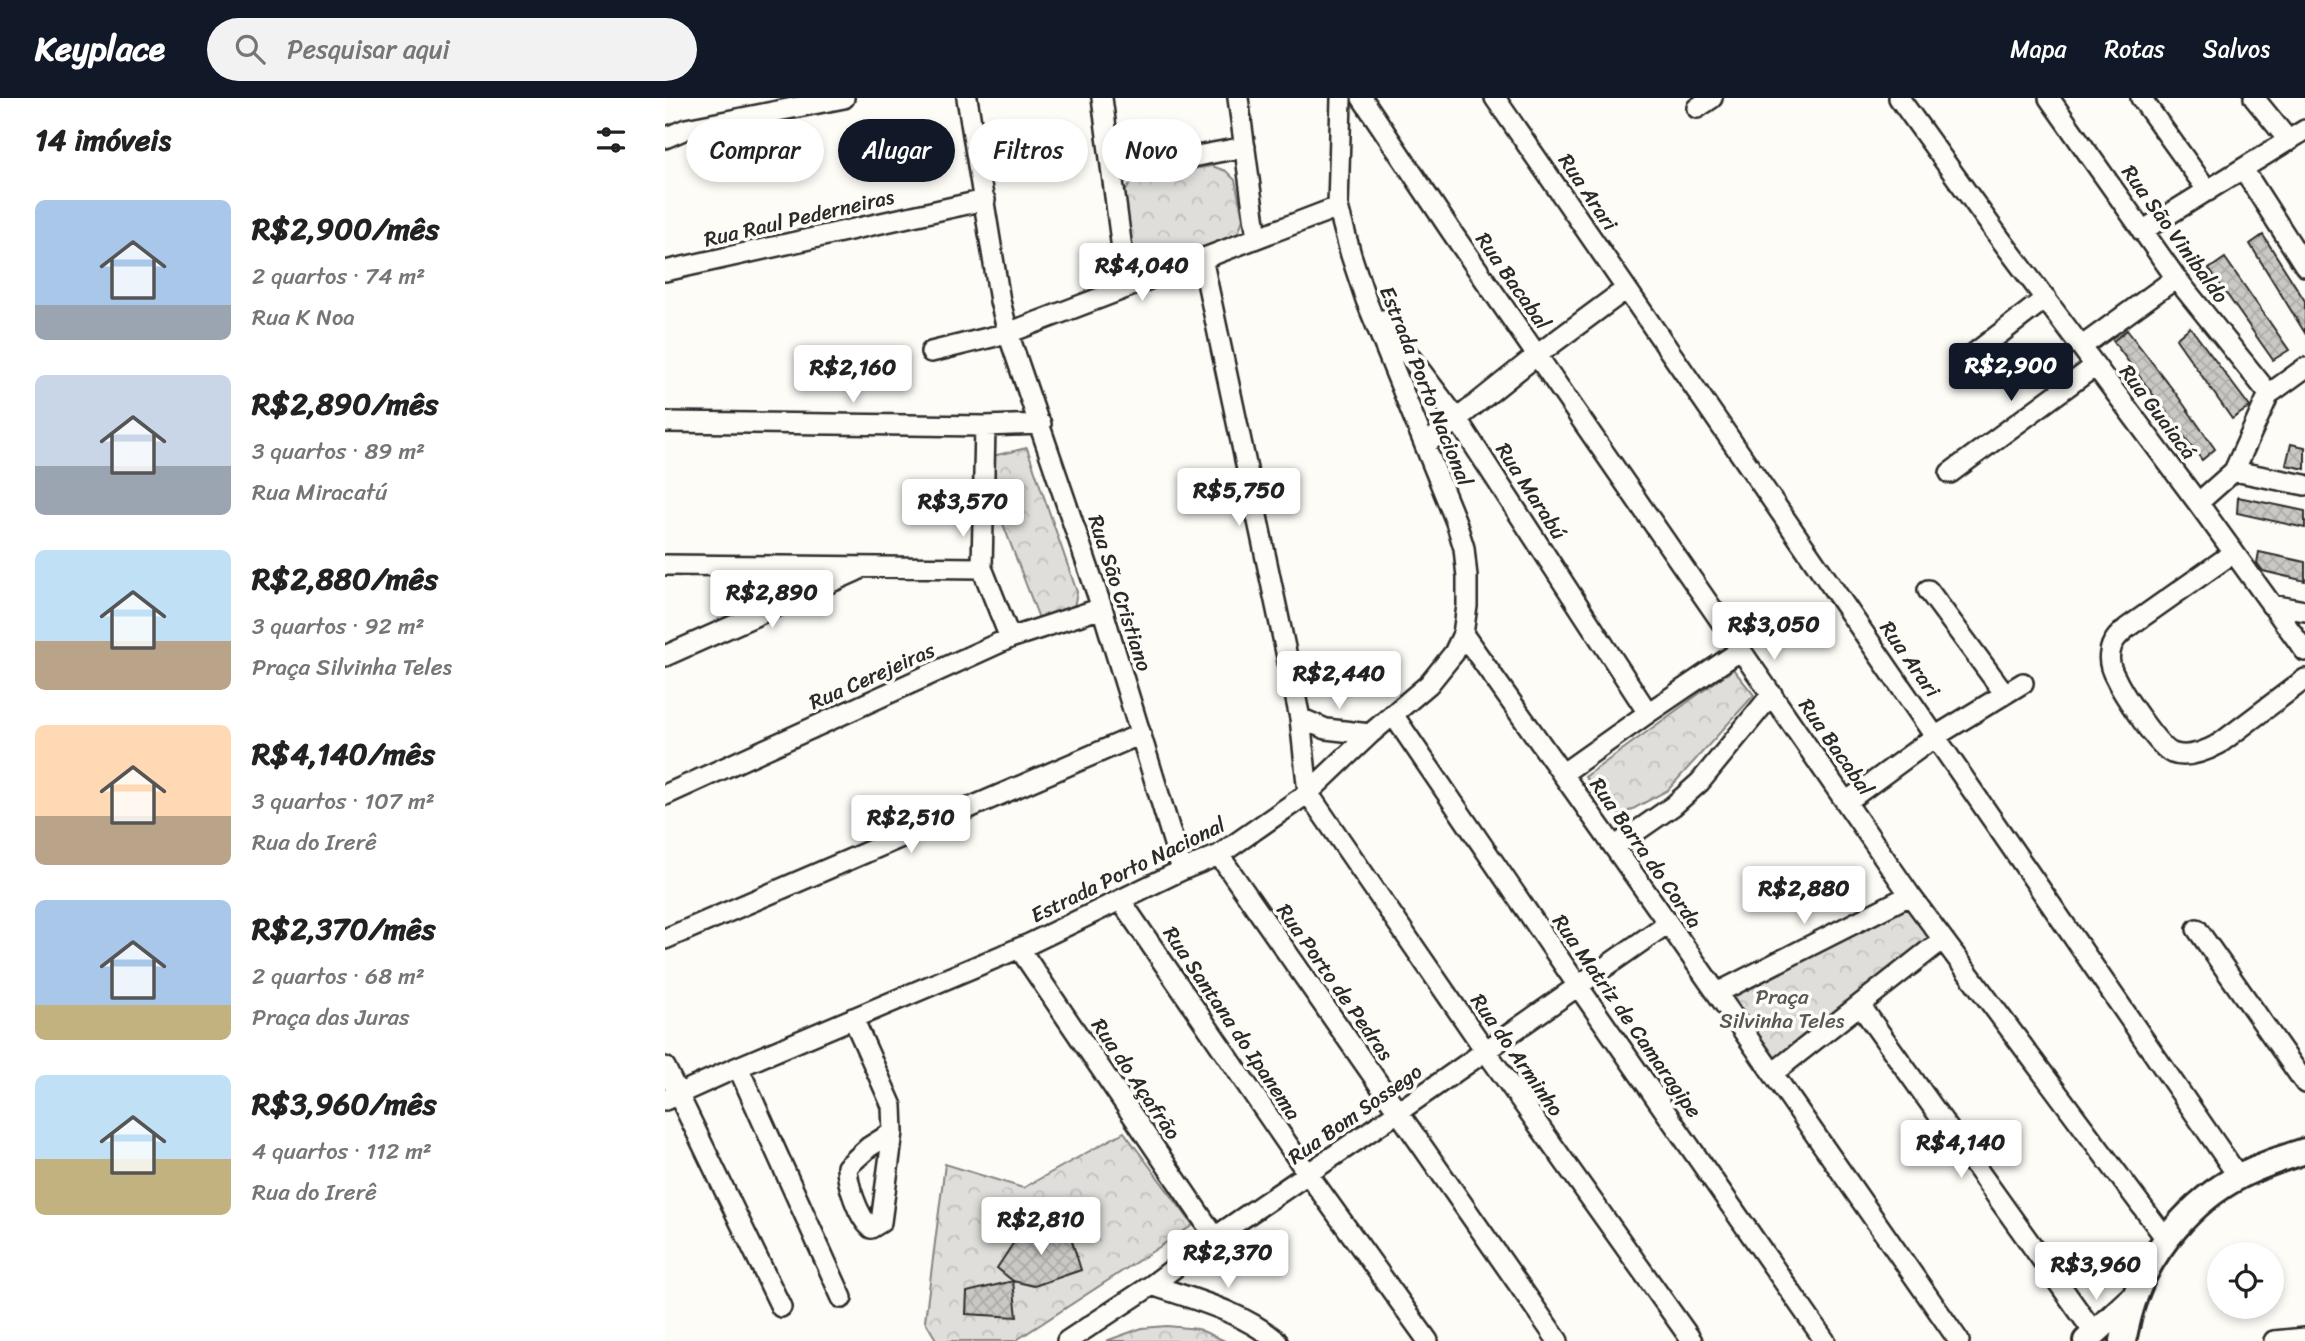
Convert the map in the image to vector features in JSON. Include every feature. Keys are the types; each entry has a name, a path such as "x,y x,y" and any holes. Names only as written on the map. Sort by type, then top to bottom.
{"main road":[{"path":"2123,1341 2134,1298 2153,1261 2192,1211 2238,1177 2305,1151"},
{"path":"2091,1337 2134,1298"}],"street":[{"path":"665,138 686,129 844,98"},
{"name":"Rua São Cristiano","path":"967,98 1000,300 1008,333 1102,608 1182,870"},
{"path":"1102,98 1105,119"},
{"path":"1238,98 1257,238"},
{"name":"Estrada Porto Nacional","path":"671,1096 1019,948 1219,855 1308,793 1370,734 1429,684 1454,653 1463,634 1467,606 1464,548 1366,300 1338,208 1341,98"},
{"name":"Rua Bacabal","path":"1362,98 1910,895 2167,1240"},
{"name":"Rua Arari","path":"1495,98 2238,1177"},
{"name":"Rua Guaiacá","path":"1899,98 2305,651"},
{"name":"Rua São Vinibaldo","path":"2049,98 2176,278 2269,394"},
{"path":"2141,98 2208,191"},
{"path":"2142,231 2297,135 2254,98"},
{"path":"1202,155 1245,147"},
{"path":"2243,169 2305,266"},
{"path":"1113,182 1127,287"},
{"name":"Rua Raul Pederneiras","path":"665,271 985,200"},
{"path":"931,352 1008,333 1338,208"},
{"path":"1202,258 1300,718 1308,793"},
{"path":"2081,346 2176,278"},
{"path":"1425,445 1537,355 1626,289"},
{"path":"1971,356 2046,298"},
{"name":"Rua Marabú","path":"1366,300 1457,419 1648,713"},
{"path":"1950,473 2095,366"},
{"path":"2198,503 2234,471 2269,394 2305,368"},
{"path":"665,422 985,426 1041,424"},
{"path":"985,426 982,569 1010,638"},
{"path":"2234,471 2305,485"},
{"path":"2233,553 2115,638 2110,653 2111,668 2116,680 2158,743 2172,753 2186,754 2203,752 2219,744 2305,679"},
{"path":"665,565 982,569"},
{"path":"757,566 771,608"},
{"path":"665,656 863,568"},
{"path":"1928,590 2004,694"},
{"path":"2271,605 2305,611"},
{"name":"Rua Cerejeiras","path":"665,795 1010,638 1102,608"},
{"name":"Rua Barra do Corda","path":"1463,634 1959,1341"},
{"path":"1562,774 1741,650"},
{"path":"1846,802 1936,736 2023,683"},
{"path":"1614,847 1674,806 1700,782 1772,694"},
{"name":"Rua Matriz de Camaragipe","path":"1394,716 1825,1341"},
{"path":"1300,718 1327,729 1370,734"},
{"path":"665,939 1142,734"},
{"name":"Rua do Arminho","path":"1308,793 1485,1050 1692,1341"},
{"name":"Rua Porto de Pedras","path":"1219,855 1558,1341"},
{"path":"1717,993 1910,895"},
{"name":"Rua Santana do Ipanema","path":"1121,901 1308,1174 1428,1341"},
{"name":"Rua Bom Sossego","path":"1067,1341 1152,1285 1215,1237 1668,923"},
{"path":"2197,929 2305,1083"},
{"path":"1773,1073 1942,940"},
{"name":"Rua do Açafrão","path":"1019,948 1215,1237"},
{"path":"1860,1005 2091,1337"},
{"path":"853,1018 892,1106 893,1132"},
{"path":"665,1067 671,1096 781,1307"},
{"path":"738,1067 842,1298"},
{"path":"1152,1285 1239,1316 1277,1341"},
{"path":"2274,1341 2305,1338"}],"green space":[{"path":"1212,166 1226,171 1235,180 1243,219 1238,234 1156,269 1143,271 1132,262 1121,198 1131,182 1202,182 1202,168"},
{"path":"1027,448 1077,592 1074,607 1040,621 1000,516 988,457"},
{"path":"1733,669 1754,695 1668,790 1620,816 1585,777"},
{"name":"Praça Silvinha Teles","path":"1908,903 1935,940 1774,1062 1728,996"},
{"path":"1124,1132 1193,1225 1015,1341 937,1341 925,1321 945,1164 1023,1188"},
{"path":"1167,1326 1198,1329 1225,1341 1106,1341 1142,1328"}],"building":[{"path":"2263,235 2305,301 2305,333 2250,244"},
{"path":"2225,258 2289,350 2273,360 2209,269"},
{"path":"2190,327 2250,407 2232,419 2176,339"},
{"path":"2127,330 2215,449 2202,460 2113,341"},
{"path":"2291,444 2305,447 2305,469 2286,465"},
{"path":"2238,497 2305,511 2305,528 2237,513"},
{"path":"2259,552 2305,562 2305,581 2263,571 2257,563"},
{"path":"1040,1228 1068,1228 1081,1270 1034,1286 1013,1281 997,1268 1016,1239"},
{"path":"1013,1281 1017,1317 966,1314 967,1292"}]}
